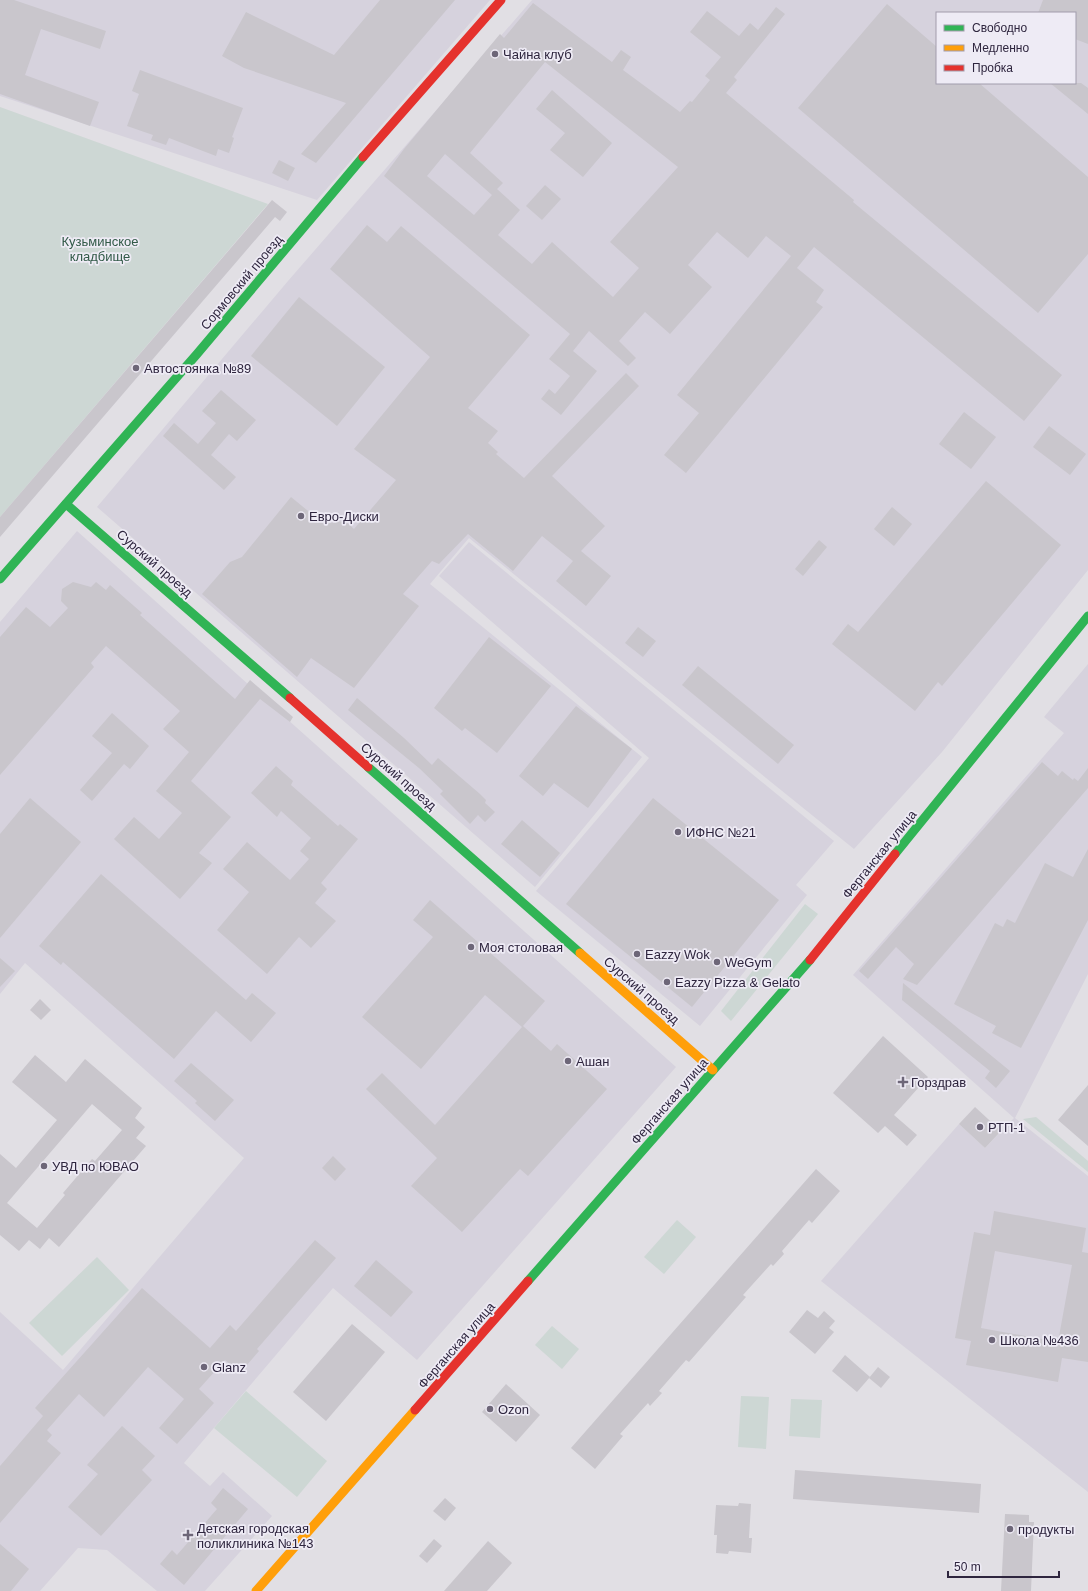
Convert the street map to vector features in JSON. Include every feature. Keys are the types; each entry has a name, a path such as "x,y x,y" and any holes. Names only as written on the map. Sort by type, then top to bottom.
{"street":[{"name":"Сормовский проезд","path":"0,579 197,354 388,128 501,0"},
{"name":"Сурский проезд","path":"66,504 165,588 713,1070"},
{"name":"Ферганская улица","path":"256,1591 819,949 1088,616"}],"shaded area":[{"path":"0,0 490,0 317,200 0,96"},
{"path":"532,0 1088,0 1088,570 942,752 854,849 469,538 430,584 642,757 535,887 97,507 288,281"},
{"path":"77,531 676,1067 417,1360 333,1288 184,1463 210,1486 223,1472 272,1516 205,1591 157,1591 107,1550 78,1548 40,1591 0,1591 0,1312 63,1370 244,1158 25,963 0,994 0,622"},
{"path":"469,542 834,841 796,885 807,895 700,1026 536,891 649,758 439,576"},
{"path":"1088,664 1088,974 1015,1118 1088,1176 1088,1492 821,1281 959,1124 985,1148 1014,1118 853,975 1064,733 1044,717"}],"green space":[{"name":"Кузьминское кладбище","path":"0,107 268,204 0,517"},
{"path":"805,904 818,914 731,1021 721,1011"},
{"path":"1036,1117 1088,1161 1088,1172 1023,1119"},
{"path":"677,1220 696,1237 664,1274 644,1257"},
{"path":"97,1257 129,1290 62,1356 29,1323"},
{"path":"552,1326 579,1349 562,1369 535,1345"},
{"path":"246,1391 327,1461 297,1497 214,1428"},
{"path":"741,1396 769,1397 766,1449 738,1447"},
{"path":"791,1399 822,1400 820,1438 789,1436"}],"building":[{"path":"0,0 14,0 106,31 100,49 41,29 25,75 99,102 90,126 0,94"},
{"path":"380,0 455,0 316,163 301,154 346,103 244,68 222,56 246,12 334,55"},
{"path":"1043,0 1088,0 1088,44 1076,39 1076,12 1038,12"},
{"path":"533,3 612,62 621,50 631,57 623,70 680,112 690,101 692,102 710,80 705,76 721,57 690,32 707,11 739,36 750,23 758,30 776,7 785,14 734,77 737,80 726,93 854,200 853,202 1062,375 1024,421 814,247 797,268 824,290 816,302 823,307 686,473 664,455 699,413 677,395 791,256 766,236 748,258 717,232 688,265 712,287 670,334 645,312 619,341 636,358 628,366 589,331 573,351 597,371 561,415 541,399 549,389 555,394 570,376 549,359 570,334 384,176 404,149 500,34 504,38","holes":["545,62 678,167 610,242 639,268 613,297 552,242 532,264 498,235 520,210 497,189 503,183 470,153","445,154 492,195 474,215 427,176"]},
{"path":"887,4 936,46 936,84 980,84 1088,177 1088,254 1038,313 798,108"},
{"path":"140,70 243,108 232,137 234,138 229,153 218,149 216,156 169,138 166,145 151,140 153,135 127,126 139,94 132,91"},
{"path":"1081,83 1088,88 1088,114 1051,84"},
{"path":"552,90 612,143 583,177 550,150 565,133 536,109"},
{"path":"279,160 295,168 288,181 272,173"},
{"path":"545,185 561,199 542,220 526,206"},
{"name":"Автостоянка №89","path":"272,200 287,212 280,221 275,217 0,537 0,517"},
{"path":"367,225 387,242 401,226 530,335 468,408 498,431 488,443 498,452 496,454 524,478 626,373 639,386 552,476 605,526 581,551 611,576 586,606 556,581 573,561 542,536 513,571 468,534 439,564 432,561 403,594 419,606 354,688 311,658 297,677 202,594 230,562 242,557 291,497 324,524 345,521 354,529 396,480 354,449 430,357 330,269"},
{"path":"299,297 385,367 337,426 251,356"},
{"path":"221,390 256,420 237,441 229,434 211,455 236,477 224,490 163,436 174,423 198,444 216,423 202,411"},
{"path":"964,412 996,437 971,469 939,444"},
{"path":"1049,426 1086,454 1070,475 1033,447"},
{"path":"986,481 1061,545 942,686 938,682 915,711 832,644 848,624 858,632"},
{"path":"892,507 912,524 894,546 874,529"},
{"path":"819,540 827,547 803,576 795,569"},
{"path":"73,582 91,587 96,582 106,590 110,585 142,613 140,615 235,699 250,680 293,717 290,722 260,699 191,781 231,817 199,853 212,863 180,899 114,839 134,817 159,839 182,813 156,791 189,752 163,729 180,711 106,646 91,663 94,667 0,775 0,637 26,607 50,627 68,608 61,601 62,589"},
{"path":"638,627 656,641 643,657 625,643"},
{"path":"489,637 551,686 497,753 465,728 462,731 434,708"},
{"path":"698,666 794,745 778,764 682,685"},
{"path":"357,698 404,738 432,765 438,758 480,794 486,800 485,803 495,812 485,822 478,815 470,824 440,794 443,791 419,768 348,710"},
{"path":"576,706 632,749 588,808 554,783 543,796 519,776"},
{"path":"112,713 149,746 130,769 124,764 92,801 80,790 112,753 92,736"},
{"path":"1042,762 1058,776 1062,771 1073,780 1074,778 1078,781 1088,768 1088,788 917,985 903,979 914,964 896,947 868,979 859,971"},
{"path":"276,766 293,781 291,785 338,826 340,824 358,839 321,883 327,889 315,903 336,921 311,948 299,937 267,974 217,930 249,892 223,869 247,842 290,880 309,859 300,851 311,838 281,811 277,817 251,793"},
{"path":"30,798 81,842 0,938 0,834"},
{"path":"653,798 779,900 692,1007 566,904"},
{"path":"522,820 560,853 540,877 501,844"},
{"path":"1088,849 1088,920 1021,1048 992,1033 996,1026 954,1004 995,923 1003,927 1007,919 1015,923 1045,863 1073,877"},
{"path":"101,874 246,1000 252,993 276,1013 251,1042 216,1011 174,1059 63,962 61,965 39,946"},
{"path":"430,900 545,1001 523,1026 551,1051 557,1044 607,1089 528,1176 520,1169 462,1232 411,1186 437,1158 366,1089 382,1073 435,1125 522,1027 485,995 421,1069 362,1017 433,937 413,920"},
{"path":"0,958 15,971 0,987"},
{"path":"903,983 1010,1071 996,1088 985,1078 990,1071 902,1000"},
{"path":"40,999 51,1010 41,1020 30,1010"},
{"path":"883,1036 928,1077 894,1115 917,1135 907,1146 885,1126 878,1133 833,1093"},
{"path":"35,1055 66,1082 85,1059 142,1108 135,1118 145,1127 136,1138 146,1146 59,1247 49,1238 40,1249 29,1240 19,1251 0,1235 0,1154 16,1168 57,1120 12,1082","holes":["92,1104 122,1130 95,1161 92,1159 63,1193 65,1195 37,1228 7,1203"]},
{"path":"191,1063 234,1100 215,1121 195,1103 197,1101 174,1081"},
{"path":"1088,1085 1088,1146 1058,1120"},
{"name":"РТП-1","path":"975,1107 1001,1131 985,1148 959,1124"},
{"path":"333,1156 346,1169 335,1181 322,1168"},
{"path":"816,1169 840,1191 812,1223 809,1220 782,1251 784,1254 773,1266 771,1264 743,1295 746,1297 689,1362 686,1360 659,1391 662,1393 650,1406 648,1403 620,1434 623,1436 595,1469 571,1448"},
{"path":"994,1211 1086,1228 1082,1252 1088,1253 1088,1362 1062,1358 1058,1382 966,1365 971,1341 955,1338 974,1232 990,1235","holes":["995,1251 1072,1265 1058,1342 981,1328"]},
{"path":"315,1240 336,1258 257,1349 259,1351 240,1373 225,1360 199,1389 214,1403 177,1444 159,1428 184,1399 148,1367 104,1417 79,1394 47,1430 52,1435 47,1441 61,1453 0,1523 0,1466 43,1416 35,1408 142,1288 210,1348 230,1325 236,1331"},
{"path":"376,1260 413,1292 391,1317 354,1286"},
{"path":"807,1310 818,1318 824,1311 835,1321 829,1328 834,1332 815,1354 789,1332"},
{"path":"352,1324 385,1352 326,1421 293,1392"},
{"path":"845,1355 870,1377 857,1392 832,1371"},
{"path":"878,1367 890,1377 881,1388 869,1378"},
{"path":"506,1384 540,1415 516,1442 482,1412"},
{"path":"122,1426 155,1456 142,1470 152,1480 101,1536 68,1507 98,1474 87,1465"},
{"path":"795,1470 981,1484 979,1513 793,1499"},
{"path":"223,1488 248,1509 184,1585 160,1564 172,1550 177,1555 217,1509 211,1503"},
{"path":"445,1498 456,1508 445,1521 433,1511"},
{"path":"739,1503 751,1504 749,1538 752,1538 751,1553 729,1551 728,1554 716,1553 717,1535 714,1535 716,1505 738,1506"},
{"path":"1005,1514 1029,1515 1029,1522 1034,1522 1031,1591 1001,1591"},
{"path":"434,1539 442,1546 427,1563 419,1556"},
{"path":"488,1541 512,1563 487,1591 444,1591"},
{"path":"0,1544 29,1569 11,1591 0,1591"}],"traffic: fast":[{"path":"0,579 197,354 363,157"},
{"path":"66,504 290,698"},
{"path":"895,854 1088,616"},
{"path":"368,767 580,953"},
{"path":"528,1281 810,960"}],"traffic: slow":[{"path":"580,953 713,1070"},
{"path":"256,1591 415,1410"}],"traffic: jam":[{"path":"363,157 501,0"},
{"path":"290,698 368,767"},
{"path":"810,960 895,854"},
{"path":"415,1410 528,1281"}],"place":[{"name":"Чайна клуб","path":"495,54"},
{"name":"Автостоянка №89","path":"136,368"},
{"name":"Евро-Диски","path":"301,516"},
{"name":"ИФНС №21","path":"678,832"},
{"name":"Моя столовая","path":"471,947"},
{"name":"Eazzy Wok","path":"637,954"},
{"name":"WeGym","path":"717,962"},
{"name":"Eazzy Pizza & Gelato","path":"667,982"},
{"name":"Ашан","path":"568,1061"},
{"name":"Горздрав","path":"903,1082"},
{"name":"РТП-1","path":"980,1127"},
{"name":"УВД по ЮВАО","path":"44,1166"},
{"name":"Школа №436","path":"992,1340"},
{"name":"Glanz","path":"204,1367"},
{"name":"Ozon","path":"490,1409"},
{"name":"продукты","path":"1010,1529"},
{"name":"Детская городская поликлиника №143","path":"188,1535"}]}
